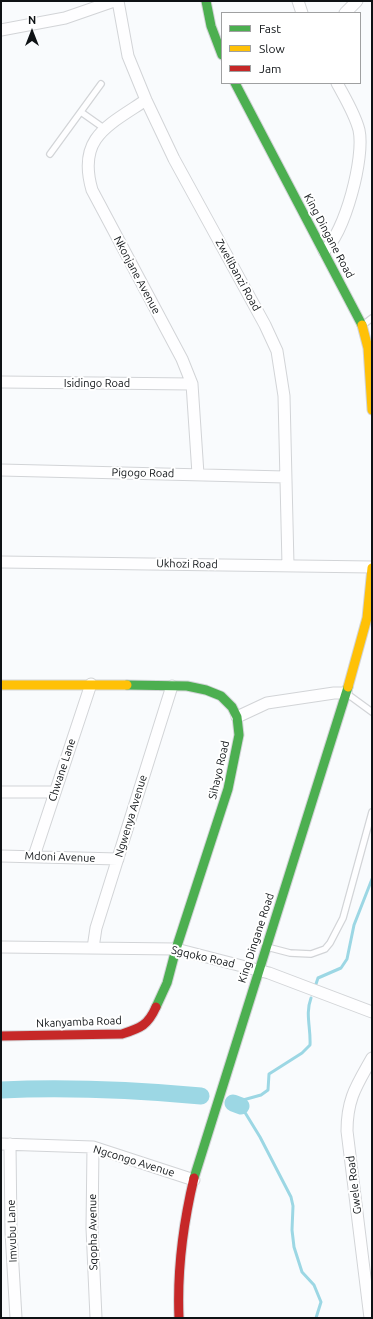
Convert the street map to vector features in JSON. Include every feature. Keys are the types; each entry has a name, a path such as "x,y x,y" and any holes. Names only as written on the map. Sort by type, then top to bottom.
{"street":[{"path":"1,30 65,18 114,1"},
{"name":"Zwelibanzi Road","path":"118,1 128,56 146,100 174,159 265,325 277,351 284,396 288,565"},
{"path":"206,1 211,26 221,52"},
{"path":"298,1 302,12"},
{"path":"346,12 357,1"},
{"name":"King Dingane Road","path":"236,84 362,326 368,348 372,410"},
{"path":"324,251 330,246 340,227 360,161 359,130 353,114 338,84"},
{"name":"Nkonjane Avenue","path":"146,100 105,129 92,144 87,159 87,167 92,190 182,360 192,384 198,474"},
{"name":"Isidingo Road","path":"1,382 192,384"},
{"name":"Pigogo Road","path":"1,470 285,477"},
{"name":"Ukhozi Road","path":"1,562 372,567"},
{"name":"King Dingane Road","path":"179,1318 178,1289 181,1244 194,1180 346,693 367,618 372,567"},
{"path":"1,685 91,684 187,686 206,690 221,696 232,707 237,717 267,703 334,693 346,693"},
{"name":"Chwane Lane","path":"34,856 91,684"},
{"name":"Ngwenya Avenue","path":"93,948 96,928 172,686"},
{"name":"Sihayo Road","path":"176,949 228,789 239,735 237,717"},
{"path":"1,792 55,792"},
{"name":"Mdoni Avenue","path":"1,856 118,859"},
{"name":"Sgqoko Road","path":"1,947 176,949 259,970 372,1012"},
{"name":"Nkanyamba Road","path":"1,1036 94,1036 122,1034 139,1029 151,1019 159,1003 176,949"},
{"name":"Gwele Road","path":"370,1318 347,1131 347,1111 353,1092 372,1058"},
{"name":"Ngcongo Avenue","path":"6,1144 93,1147 194,1180"},
{"name":"Imvubu Lane","path":"6,1144 6,1232 16,1318"},
{"name":"Sqopha Avenue","path":"93,1147 92,1228 96,1318"}],"lane":[{"path":"50,154 102,84"},
{"path":"82,112 105,129"},
{"path":"362,326 372,318"},
{"path":"346,693 372,712"},
{"path":"266,946 300,954 311,954 328,946 343,918 372,812"}],"waterway":[{"path":"315,987 318,978 341,968 347,959 354,925 372,879"},
{"path":"311,998 308,1010 310,1045 302,1053 269,1074 268,1090 261,1095 243,1100 241,1106 260,1137 291,1197 293,1206 292,1230 294,1247 302,1272 314,1285 321,1302 316,1318"},
{"path":"1,1090 101,1090 201,1096"},
{"path":"233,1103 241,1106"}],"traffic: fast":[{"path":"206,1 211,26 221,52"},
{"path":"236,84 362,325"},
{"path":"127,685 187,686 206,690 221,696 232,707 237,717 239,735 228,789 176,949 167,983 156,1007"},
{"path":"194,1178 348,687"}],"traffic: slow":[{"path":"362,325 368,348 372,410"},
{"path":"348,687 367,618 372,568"},
{"path":"1,685 127,685"}],"traffic: jam":[{"path":"1,1036 122,1034 139,1028 147,1022 156,1007"},
{"path":"179,1318 180,1265 187,1213 194,1178"}]}
